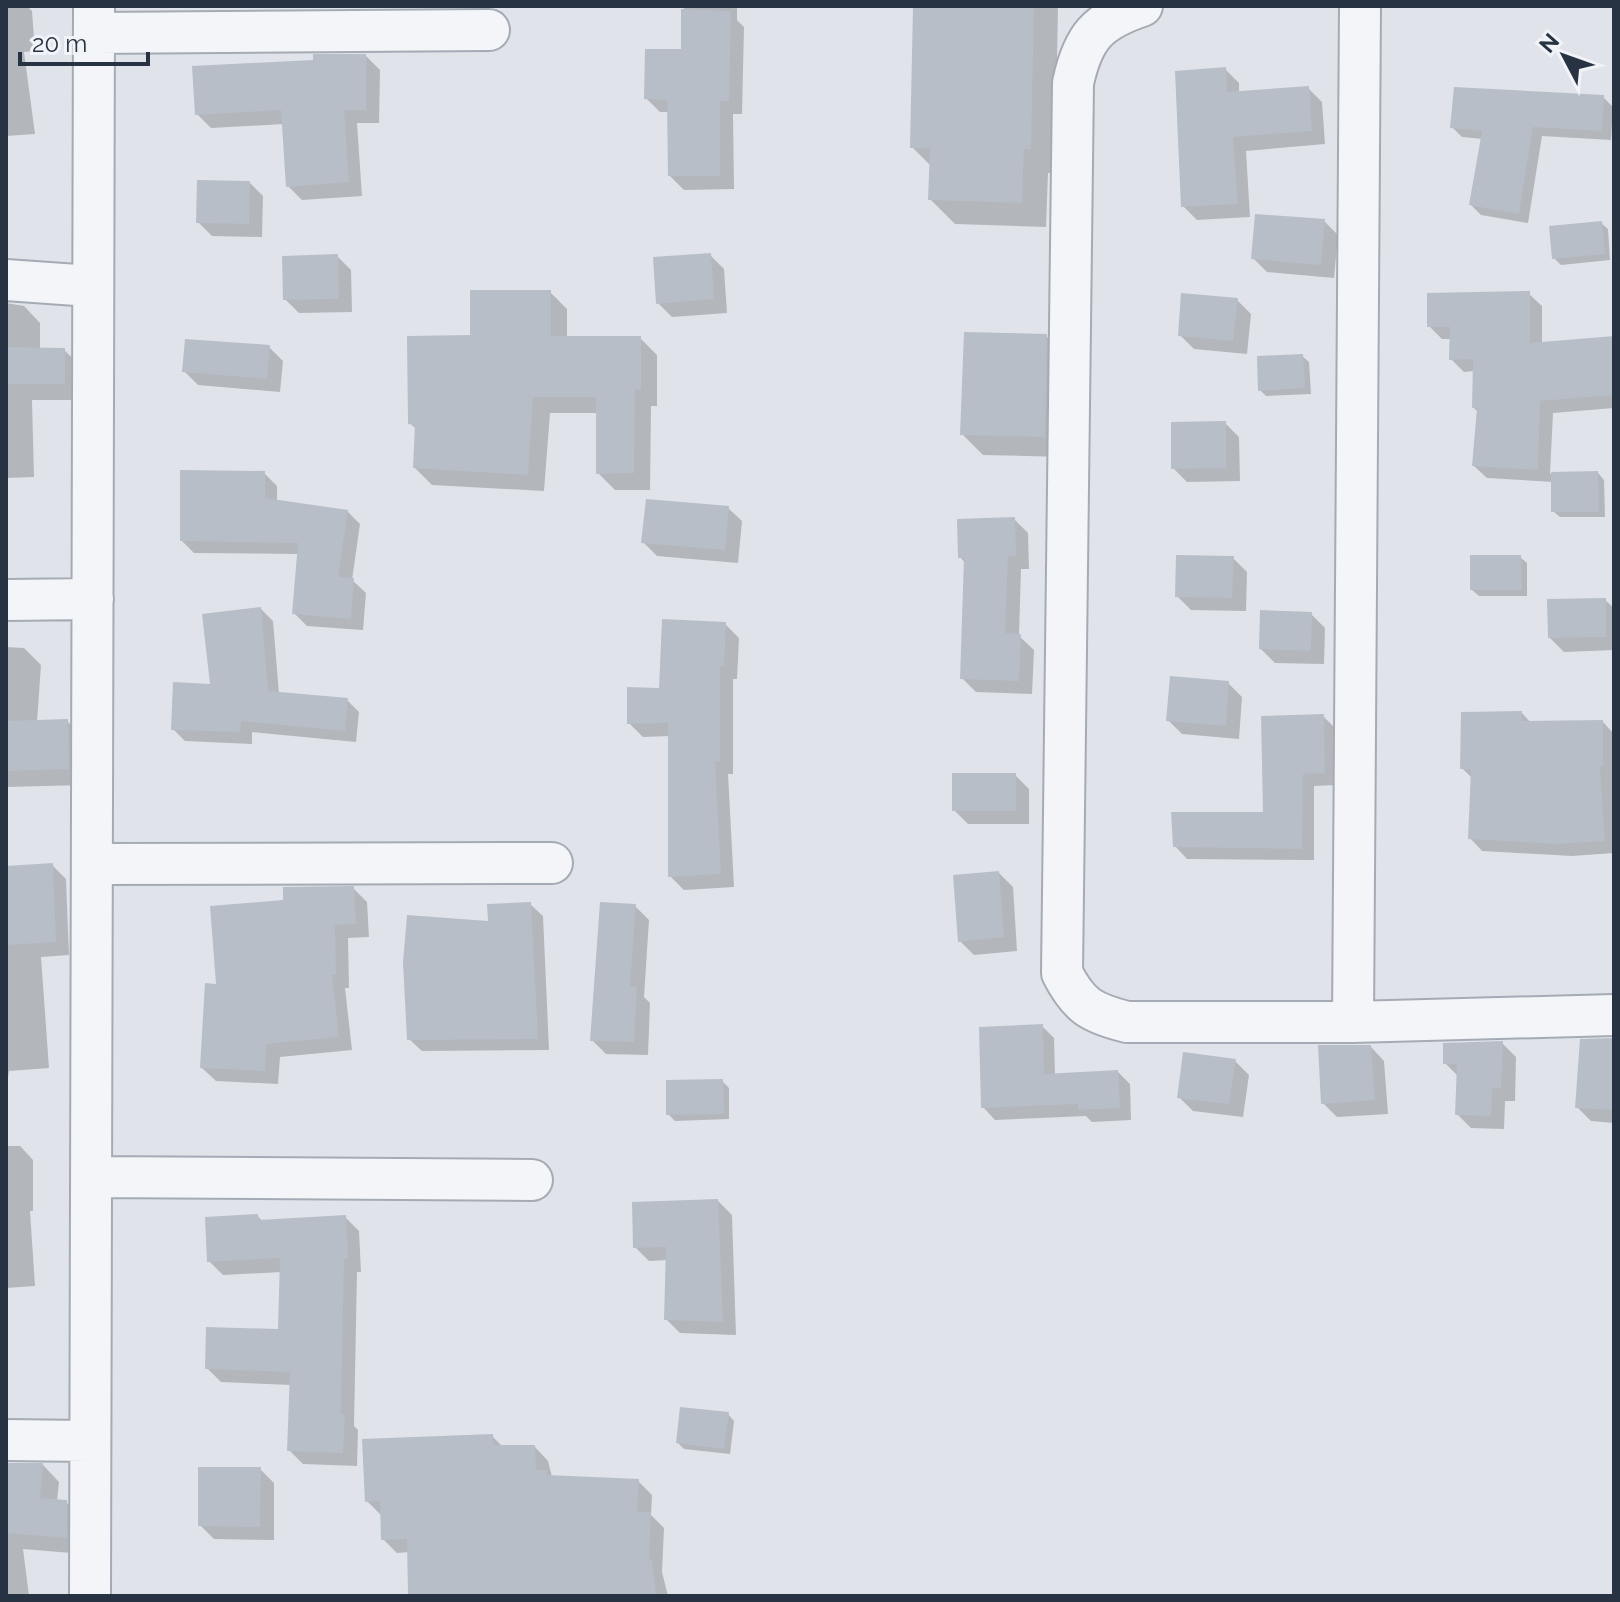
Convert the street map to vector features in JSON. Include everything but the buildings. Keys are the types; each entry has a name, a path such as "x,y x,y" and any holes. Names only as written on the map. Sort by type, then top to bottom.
{"street":[{"path":"1142,6 1115,15 1091,34 1078,58 1073,83 1062,973 1076,1000 1102,1016 1127,1022 1353,1022 1614,1015"},
{"path":"1353,1022 1360,6"},
{"path":"90,1596 94,19 489,30"},
{"path":"6,280 91,286"},
{"path":"6,600 93,599"},
{"path":"92,864 552,863"},
{"path":"91,1177 532,1180"},
{"path":"6,1440 89,1441"}]}
